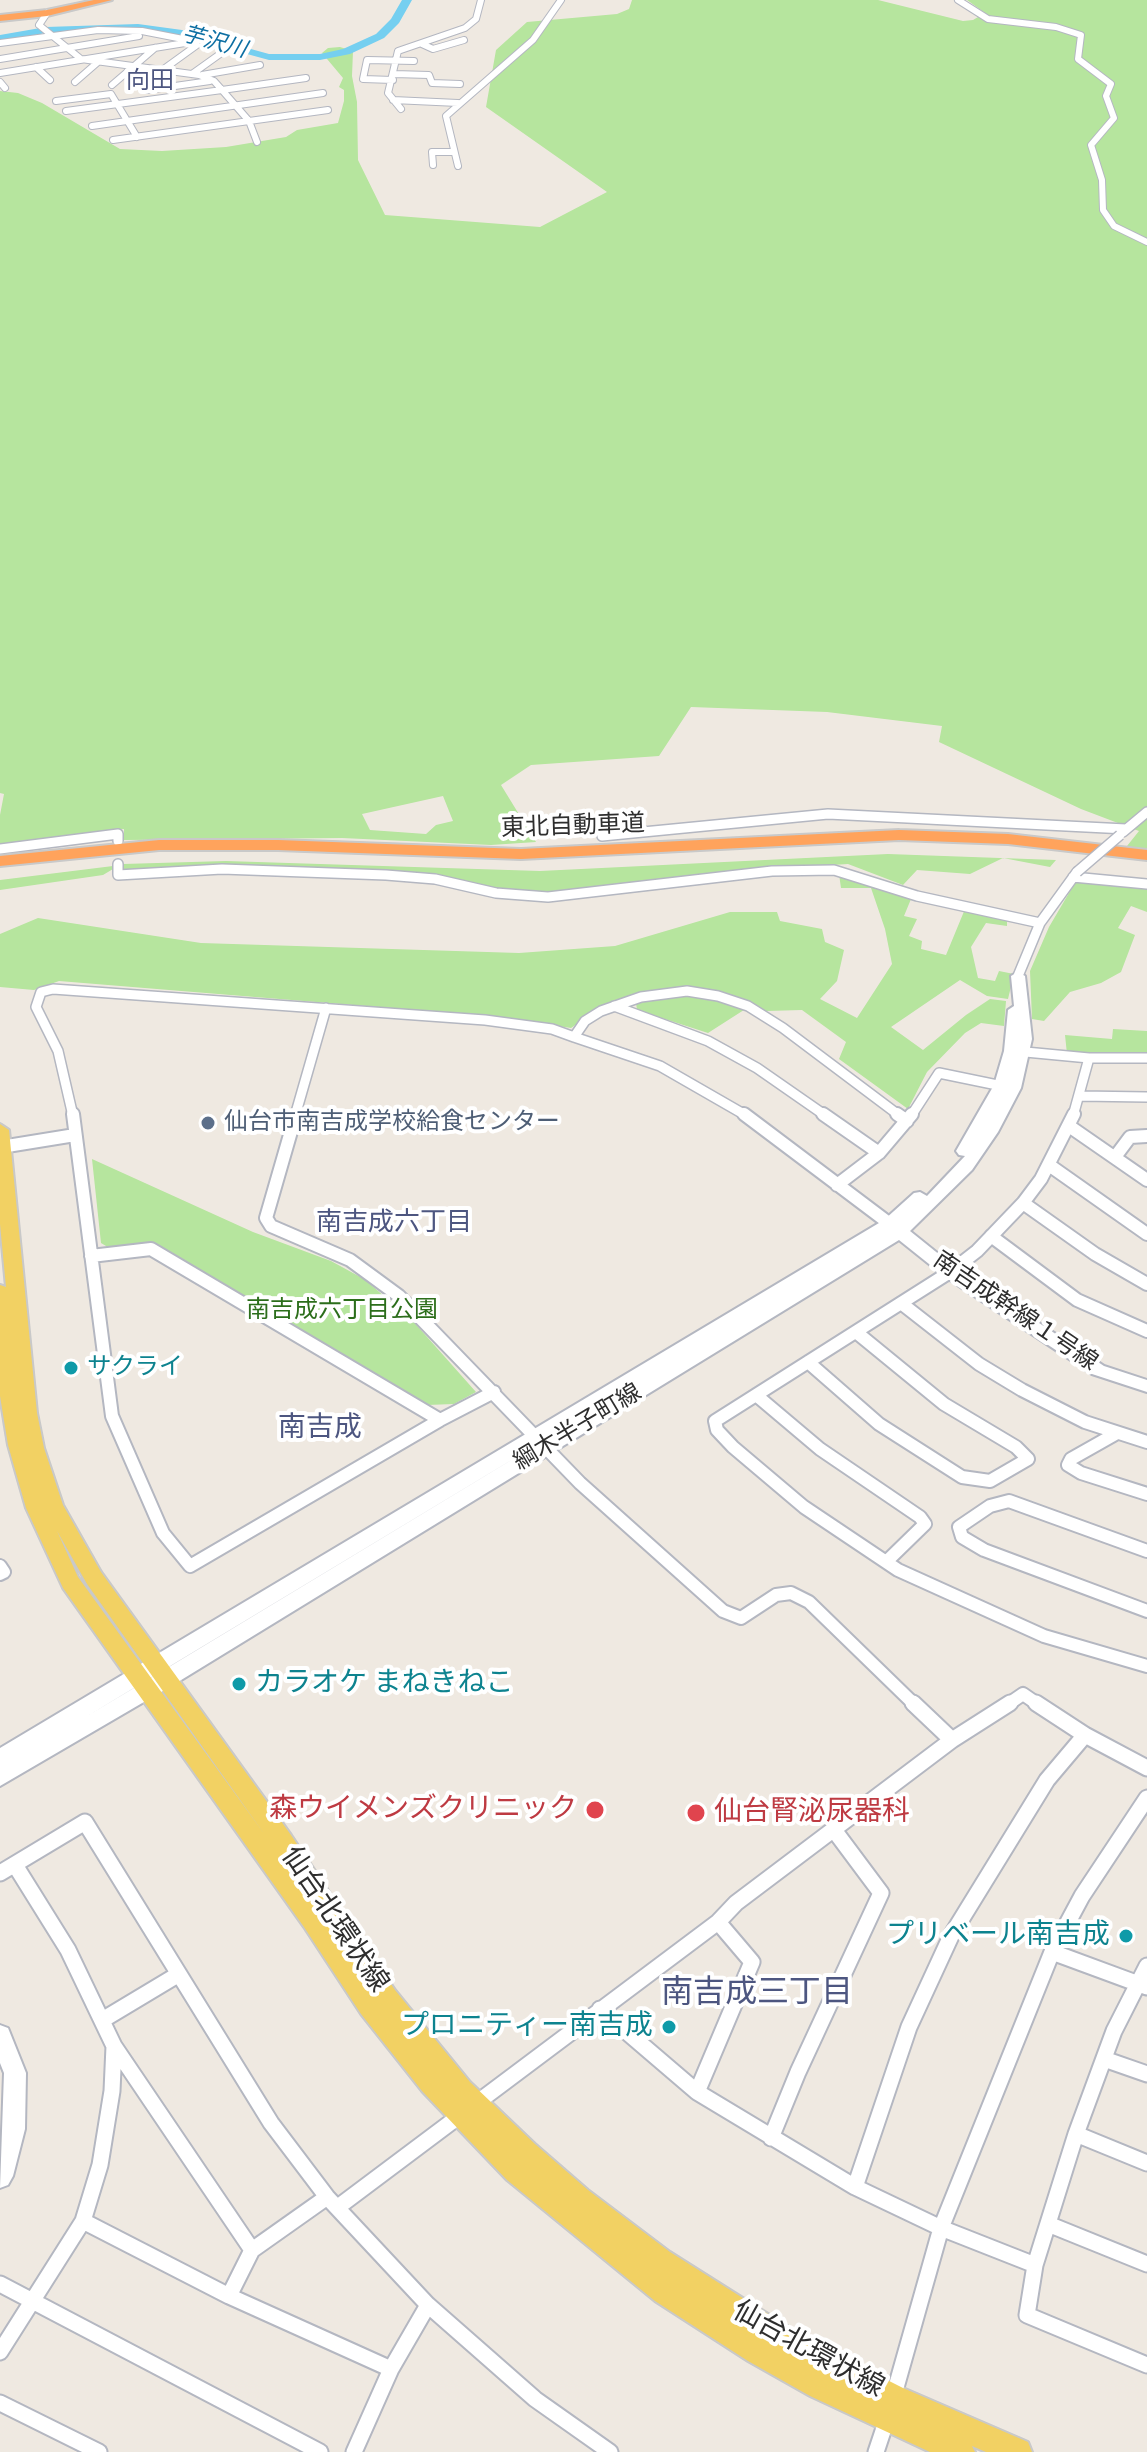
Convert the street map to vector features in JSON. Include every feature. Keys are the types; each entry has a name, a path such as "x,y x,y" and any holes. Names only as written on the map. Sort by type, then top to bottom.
{"highway":[{"path":"1,18 47,13 107,0"},
{"name":"東北自動車道","path":"0,861 76,851 175,845 521,854 899,835 1008,839 1147,855"},
{"name":"東北自動車道","path":"0,872 163,856 275,856 513,864 864,845 984,847 1147,864"}],"main road":[{"name":"仙台北環状線","path":"0,1130 23,1375 34,1448 53,1506 151,1677"},
{"name":"仙台北環状線","path":"0,1292 6,1411 50,1543 70,1582 151,1677 283,1842 386,1998 468,2110 661,2261 961,2452"},
{"name":"仙台北環状線","path":"890,2408 1018,2452"}],"street":[{"path":"401,109 388,93 398,51 470,25 476,19 481,0"},
{"path":"458,166 445,121 458,103 538,35 561,0"},
{"path":"958,0 988,19 1056,27 1081,35 1078,59 1106,77 1111,84 1106,96 1114,118 1091,145 1102,180 1103,210 1114,226 1147,242"},
{"path":"47,13 39,25 81,59 196,75 214,81 249,121 257,142"},
{"path":"0,43 98,30 155,33 197,45 161,71"},
{"path":"0,59 155,33"},
{"path":"422,44 433,49 464,40"},
{"path":"0,73 191,42"},
{"path":"112,85 155,47"},
{"path":"196,75 220,54"},
{"path":"414,61 367,60 363,79 429,75 432,83 460,84"},
{"path":"75,82 98,62"},
{"path":"196,75 260,65"},
{"path":"36,67 50,80"},
{"path":"66,111 306,78"},
{"path":"147,90 214,81"},
{"path":"0,82 5,88"},
{"path":"92,126 323,93"},
{"path":"56,101 111,94 137,137"},
{"path":"393,100 458,103"},
{"path":"434,109 441,102"},
{"path":"113,140 328,110"},
{"path":"433,165 432,152 453,152"},
{"path":"1018,976 1040,923 1075,875 1147,812"},
{"path":"602,836 828,814 914,816 963,823 1123,832"},
{"path":"0,849 118,834 118,841"},
{"path":"118,864 118,875 222,869 386,875 435,879 496,893 548,897 772,871 834,870 917,896 1040,923"},
{"path":"1075,875 1147,884"},
{"name":"綱木半子町線","path":"0,1777 151,1677 895,1228 957,1162 1007,1086 1017,1051 1018,976"},
{"path":"494,1392 440,1420 190,1566 163,1533 112,1416 75,1135 58,1051 36,1007 41,992 53,989 326,1008 485,1020 552,1029 660,1066 696,1084 762,1125 895,1228"},
{"path":"574,1037 585,1021 613,1006 660,993 687,991 748,1006 868,1089 907,1121"},
{"path":"613,1006 708,1041 745,1061 879,1153"},
{"path":"326,1008 266,1218 271,1226 350,1260 399,1296 580,1483 723,1611 741,1618 776,1595 791,1593 809,1602 952,1740"},
{"path":"1017,1051 1089,1058 1147,1058"},
{"path":"1089,1058 1069,1126 1049,1165 1023,1203 991,1236 950,1272 715,1421 717,1430 804,1507 886,1562 970,1605 1044,1636 1147,1666"},
{"path":"837,1185 879,1153 907,1121 939,1073 1007,1086"},
{"path":"1080,1096 1147,1097"},
{"path":"1069,1126 1147,1180"},
{"path":"1,1147 75,1135"},
{"path":"1115,1157 1130,1137 1147,1136"},
{"path":"1049,1165 1147,1234"},
{"path":"1023,1203 1095,1254 1147,1284"},
{"name":"南吉成幹線１号線","path":"895,1228 950,1272 1098,1370 1147,1386"},
{"path":"991,1236 1077,1300 1147,1331"},
{"path":"91,1256 151,1249 440,1420"},
{"path":"901,1303 979,1364 1022,1390 1085,1422 1147,1442"},
{"path":"808,1362 879,1424 962,1477 990,1481 1028,1459 1016,1447 974,1425 925,1391 856,1332"},
{"path":"756,1395 820,1449 920,1517 925,1524 886,1562"},
{"path":"1117,1433 1071,1459 1068,1465 1081,1473 1147,1494"},
{"path":"1147,1551 1009,1501 990,1506 959,1527 962,1537 984,1550 1147,1611"},
{"path":"0,1566 4,1572 0,1574"},
{"path":"0,1758 151,1677"},
{"path":"229,2296 252,2250 333,2202 468,2110 718,1922 736,1903 952,1740 1023,1694 1085,1735 1147,1768"},
{"path":"855,2187 909,2027 951,1936 1047,1780 1085,1735"},
{"path":"876,2452 941,2228 1052,1952 1082,1896 1147,1798"},
{"path":"0,1873 85,1822 271,2123 333,2202 384,2262 428,2305 535,2399 610,2452"},
{"path":"771,2138 798,2072 881,1893 834,1830"},
{"path":"15,1865 68,1950 104,2019 114,2046 252,2250"},
{"path":"697,2092 752,1962 718,1922"},
{"path":"1052,1952 1142,1985"},
{"path":"1147,1966 1142,1985 1104,2059 1076,2134 1035,2265 1027,2315 1147,2365"},
{"path":"104,2019 179,1974"},
{"path":"600,2009 697,2092 771,2138 855,2187 941,2228 1035,2265"},
{"path":"0,2035 15,2073 14,2129 0,2177"},
{"path":"0,2352 83,2221 100,2165 112,2091 114,2046"},
{"path":"1104,2059 1147,2074"},
{"path":"1076,2134 1147,2163"},
{"path":"83,2221 229,2296 391,2369"},
{"path":"1048,2224 1147,2264"},
{"path":"0,2284 320,2452"},
{"path":"354,2452 391,2369 428,2305"},
{"path":"0,2403 99,2452"}],"green space":[{"path":"632,0 878,0 963,21 973,20 985,13 967,0 1147,0 1147,850 1127,846 1139,831 1081,809 939,742 942,726 827,712 691,707 659,756 531,765 501,785 536,842 491,845 342,838 124,840 124,829 0,845 4,794 0,793 0,91 18,93 42,103 120,149 162,151 226,147 286,137 297,130 338,123 344,101 344,90 339,87 343,78 322,53 328,48 340,47 353,51 358,160 385,215 540,227 607,192 486,107 496,50 527,22 617,14 629,9","holes":["443,796 453,821 436,825 426,834 370,830 362,814"]},
{"path":"888,854 1003,858 970,874 917,870 903,885 848,864 769,869 557,894 500,892 443,877 123,871 123,864 226,861 540,871"},
{"path":"1004,858 1056,860 1050,867"},
{"path":"113,866 103,875 0,890 0,880"},
{"path":"839,874 869,881 911,899 904,916 917,919 909,936 922,941 921,949 946,955 965,909 1007,919 1007,926 986,923 971,947 978,978 995,981 999,971 1014,974 1008,999 987,996 960,980 891,1027 923,1050 990,999 1006,1001 1004,1026 981,1023 965,1033 927,1072 908,1109 839,1059 846,1042 802,1010 766,1011 751,1002 689,988 647,993 607,1003 571,1028 500,1017 59,981 34,990 0,987 0,934 38,918 201,943 519,953 615,946 730,912 777,912 780,921 822,929 825,942 844,950 837,981 820,999 857,1018 892,964 885,929 871,888 841,888"},
{"path":"1076,881 1147,887 1147,912 1131,906 1118,928 1135,935 1121,972 1101,983 1070,992 1044,1021 1032,1019 1030,971 1049,927"},
{"path":"682,994 703,996 747,1008 708,1033 637,1010 636,1003"},
{"path":"1113,1029 1147,1031 1147,1053 1067,1054 1065,1035 1112,1039"},
{"name":"南吉成六丁目公園","path":"92,1159 253,1232 331,1261 364,1279 412,1320 476,1392 454,1404 427,1405 159,1245 111,1249 101,1243"}],"waterway":[{"name":"芋沢川","path":"0,38 46,30 138,27 182,33 269,57 320,57 346,52 380,36 395,21 407,0"}],"place":[{"name":"仙台市南吉成学校給食センター","path":"208,1123"},
{"name":"サクライ","path":"71,1368"},
{"name":"カラオケ まねきねこ","path":"239,1684"},
{"name":"森ウイメンズクリニック","path":"595,1810"},
{"name":"仙台腎泌尿器科","path":"696,1813"},
{"name":"プリベール南吉成","path":"1126,1936"},
{"name":"プロニティー南吉成","path":"669,2027"}],"district":[{"name":"向田","path":"150,82"},
{"name":"南吉成六丁目","path":"394,1223"},
{"name":"南吉成","path":"320,1429"},
{"name":"南吉成三丁目","path":"757,1994"}]}
